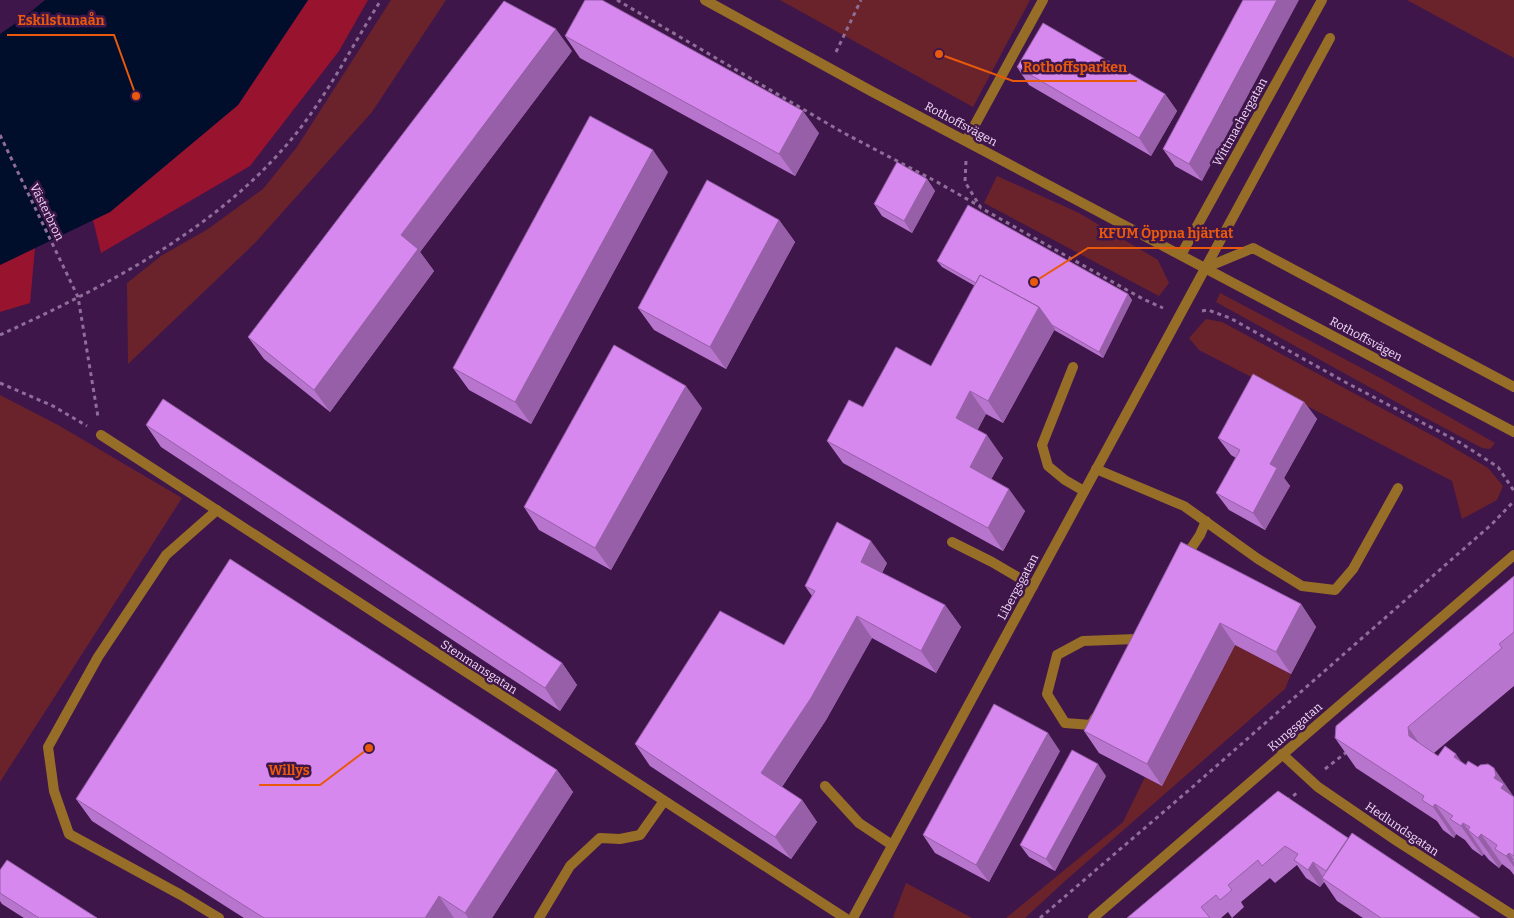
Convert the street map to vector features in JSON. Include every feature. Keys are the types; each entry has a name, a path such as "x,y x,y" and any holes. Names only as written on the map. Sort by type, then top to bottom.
{"street":[{"name":"Rothoffsvägen","path":"705,0 828,68 1514,432"},
{"path":"966,141 1043,0"},
{"name":"Wittmachergatan","path":"1181,255 1322,0"},
{"path":"1206,268 1330,38"},
{"path":"1206,268 1253,248 1514,387"},
{"name":"Libergsgatan","path":"853,918 1206,268"},
{"path":"1074,367 1042,445 1048,466 1065,480 1084,491"},
{"name":"Stenmansgatan","path":"101,435 845,918"},
{"path":"1096,469 1184,506 1258,559 1302,586 1335,590 1353,569 1398,488"},
{"path":"217,510 166,555 98,657 48,747 54,791 69,834 181,895 219,918"},
{"path":"1180,564 1200,535 1206,521"},
{"path":"952,542 1033,586"},
{"name":"Kungsgatan","path":"1092,918 1514,555"},
{"path":"1100,708 1091,725 1065,724 1047,694 1057,655 1083,641 1136,639"},
{"name":"Hedlundsgatan","path":"1282,754 1311,781 1398,842 1514,916"},
{"path":"825,786 859,823 892,845"},
{"path":"539,918 570,866 600,838 620,839 640,835 664,801"}],"path":[{"path":"0,335 93,289 150,257 225,205 266,167 300,128 381,0"},
{"path":"617,0 842,132 937,182 1143,299 1180,315 1208,310 1230,318 1345,382 1459,442 1498,467 1514,491"},
{"path":"828,68 861,0"},
{"name":"Västerbron","path":"0,134 78,297 101,435"},
{"path":"966,141 965,182 981,208"},
{"path":"0,383 54,406 101,435"},
{"path":"1040,918 1374,628 1492,524 1514,501"},
{"path":"1282,806 1349,750"}],"shaded area":[{"path":"308,0 368,0 339,51 250,166 101,253 93,220 110,212 238,105"},
{"path":"391,0 446,0 372,112 255,243 128,364 127,283 161,256 208,229 263,189 297,147"},
{"path":"780,0 1030,0 973,107"},
{"path":"1407,0 1514,0 1514,58"},
{"path":"997,176 1079,213 1158,260 1169,283 1159,296 984,203"},
{"path":"35,248 30,303 0,312 0,265"},
{"path":"1220,293 1384,380 1495,443 1490,449 1482,448 1407,408 1216,302"},
{"path":"1206,319 1222,322 1437,438 1488,468 1503,486 1497,500 1462,519 1452,481 1199,350 1189,338"},
{"path":"0,395 58,425 182,498 0,782"},
{"path":"1235,645 1291,674 1285,689 1025,918 1006,918 1123,822 1145,777 1162,786"},
{"path":"906,883 972,918 893,917"}],"water":[{"path":"45,0 308,0 238,105 110,212 0,265 0,34"}],"building":[{"path":"585,0 602,0 803,111 779,154 565,36"},
{"path":"1243,0 1277,0 1189,164 1163,149"},
{"path":"504,1 556,29 401,235 418,249 314,390 248,337"},
{"path":"1043,23 1165,94 1139,138 1017,67"},
{"path":"590,116 653,150 515,402 453,368"},
{"path":"897,162 927,179 904,221 874,204"},
{"path":"707,180 779,220 710,347 638,308"},
{"path":"968,205 1128,294 1099,352 1052,325 1039,307 980,275 976,283 937,261"},
{"path":"980,275 1039,307 988,401 970,391 956,418 987,435 970,467 1009,489 988,528 827,441 849,400 863,407 896,347 931,366"},
{"path":"614,345 686,386 595,548 524,507"},
{"path":"1253,374 1304,402 1270,464 1277,468 1253,513 1216,493 1240,450 1218,438"},
{"path":"163,399 562,663 545,688 146,425"},
{"path":"837,522 871,541 861,562 945,605 921,651 857,616 811,698 761,773 802,800 775,837 635,744 720,611 784,645 815,591 805,586"},
{"path":"1181,542 1301,604 1276,652 1220,623 1147,764 1084,731"},
{"path":"230,559 557,770 465,913 439,896 425,918 264,918 76,799"},
{"path":"1514,576 1514,632 1499,644 1502,648 1408,727 1409,736 1438,756 1445,746 1456,754 1454,757 1466,765 1468,761 1478,767 1488,764 1494,768 1496,775 1494,778 1504,784 1501,788 1514,797 1514,856 1509,853 1506,856 1495,849 1497,845 1481,834 1478,838 1468,830 1470,827 1463,823 1461,826 1450,819 1453,816 1435,804 1433,807 1422,800 1424,796 1335,738 1336,726"},
{"path":"994,704 1048,733 976,865 923,835"},
{"path":"1072,750 1098,764 1046,859 1020,845"},
{"path":"1278,791 1348,838 1326,871 1313,862 1308,870 1294,860 1298,854 1285,846 1262,866 1258,860 1228,885 1232,890 1220,900 1216,895 1201,907 1210,918 1127,918"},
{"path":"1352,833 1480,918 1381,918 1322,878"},
{"path":"7,860 97,918 39,918 0,893 0,870"}],"place":[{"name":"Rothoffsparken","path":"939,54"},
{"name":"Eskilstunaån","path":"136,96"},
{"name":"KFUM Öppna hjärtat","path":"1034,282"},
{"name":"Willys","path":"369,748"}]}
